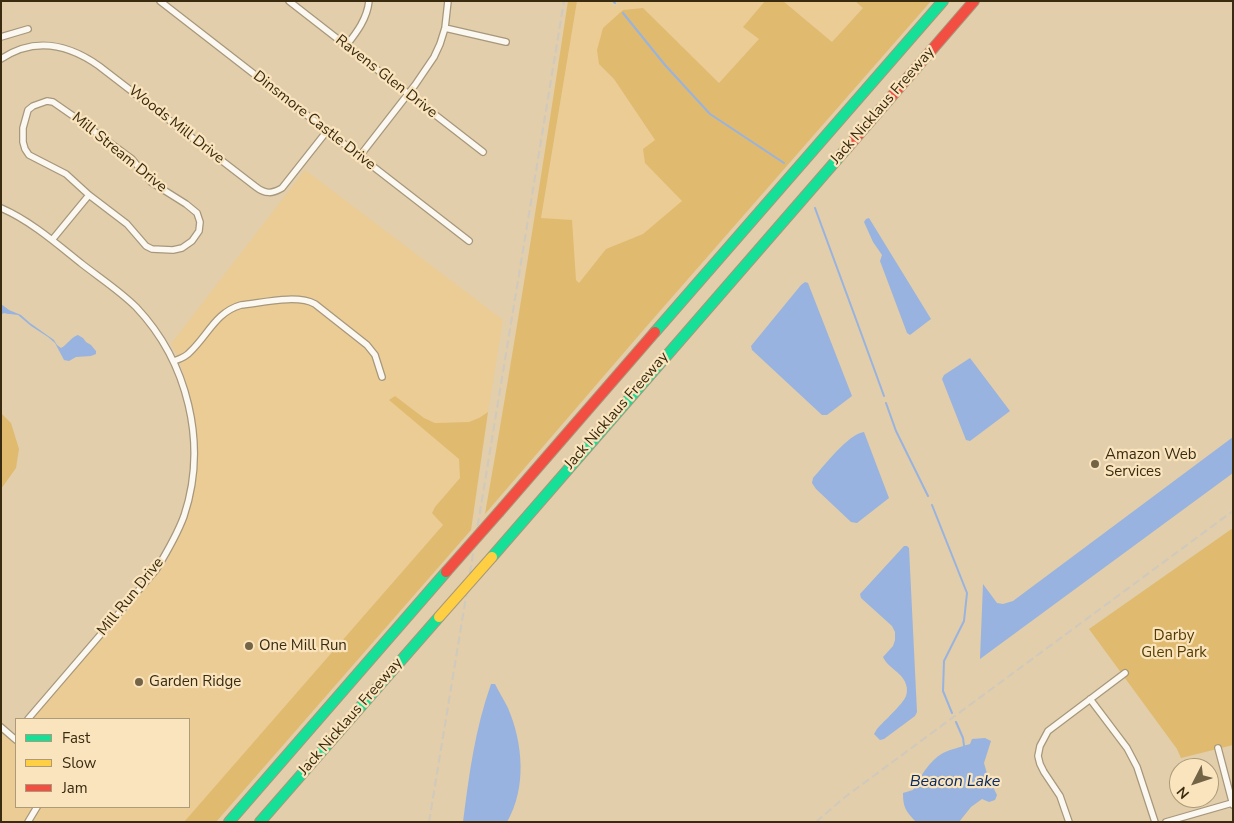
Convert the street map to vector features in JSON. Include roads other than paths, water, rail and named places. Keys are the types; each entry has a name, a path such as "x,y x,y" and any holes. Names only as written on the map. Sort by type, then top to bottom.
{"highway":[{"name":"Jack Nicklaus Freeway","path":"230,822 943,1"},
{"name":"Jack Nicklaus Freeway","path":"260,822 974,1"}],"street":[{"name":"Dinsmore Castle Drive","path":"160,1 468,242"},
{"name":"Ravens Glen Drive","path":"289,1 483,152"},
{"path":"346,46 366,16 369,1"},
{"path":"359,157 434,57 445,28 448,1"},
{"path":"445,28 506,42"},
{"path":"1,37 28,29"},
{"name":"Woods Mill Drive","path":"1,59 19,50 40,46 68,49 83,55 265,192 272,193 282,188 326,131"},
{"name":"Mill Stream Drive","path":"48,101 53,102 132,160 151,182 186,204 196,213 200,222 199,231 192,241 182,248 173,250 152,249 146,246 127,224 89,194 66,174 30,155 25,150 23,135 25,120 28,110 33,106 48,101"},
{"path":"52,240 89,194"},
{"name":"Mill Run Drive","path":"1,208 20,217 52,240 135,307 156,332 179,374 189,408 194,445 194,460 187,503 180,526 170,548 156,570 29,718"},
{"path":"174,362 190,352 216,320 227,310 250,304 300,299 315,304 368,345 375,356 382,377"},
{"path":"1069,822 1060,796 1040,764 1038,756 1040,746 1048,731 1125,673"},
{"path":"1090,699 1131,754 1155,822"},
{"path":"1,727 15,736"},
{"path":"1166,822 1232,804 1218,748"},
{"path":"28,822 36,808"}],"water":[{"path":"869,218 931,319 910,335 907,333 880,261 882,255 873,242 864,222"},
{"path":"805,282 808,283 852,396 827,415 822,415 752,350 751,346"},
{"path":"1,304 21,315 54,340 61,348 78,335 91,345 96,354 76,357 69,361 64,360 55,343 48,337 18,315 2,314"},
{"path":"970,358 1010,411 970,441 966,440 942,379 944,375"},
{"path":"864,432 889,498 857,523 851,522 812,483 813,478 844,444 851,438"},
{"path":"1233,437 1233,473 980,659 983,584 997,603 1003,604 1013,601"},
{"path":"904,546 909,548 917,712 915,716 880,740 874,734 904,699 907,687 903,678 883,657 893,646 895,640 895,632 892,626 861,598 860,594"},
{"path":"491,684 495,684 508,708 517,736 521,765 518,795 507,822 463,822 477,735"},
{"name":"Beacon Lake","path":"985,738 991,741 984,763 988,777 997,795 995,800 989,802 982,799 971,807 959,822 916,822 906,809 903,793 913,790 926,769 938,756 949,750 970,744 972,739"}],"waterway":[{"path":"623,13 665,65 710,114 784,163"},
{"path":"815,208 884,396"},
{"path":"886,403 896,431 928,496"},
{"path":"932,505 967,593 964,621 944,661 943,691 952,713"},
{"path":"956,722 963,738 964,746"}],"railway":[{"path":"429,822 564,1"},
{"path":"816,822 845,797 1233,511"}],"place":[{"name":"Amazon Web Services","path":"1095,464"},
{"name":"One Mill Run","path":"249,646"},
{"name":"Garden Ridge","path":"139,682"}],"park label":[{"name":"Darby Glen Park","path":"1174,644"}]}
